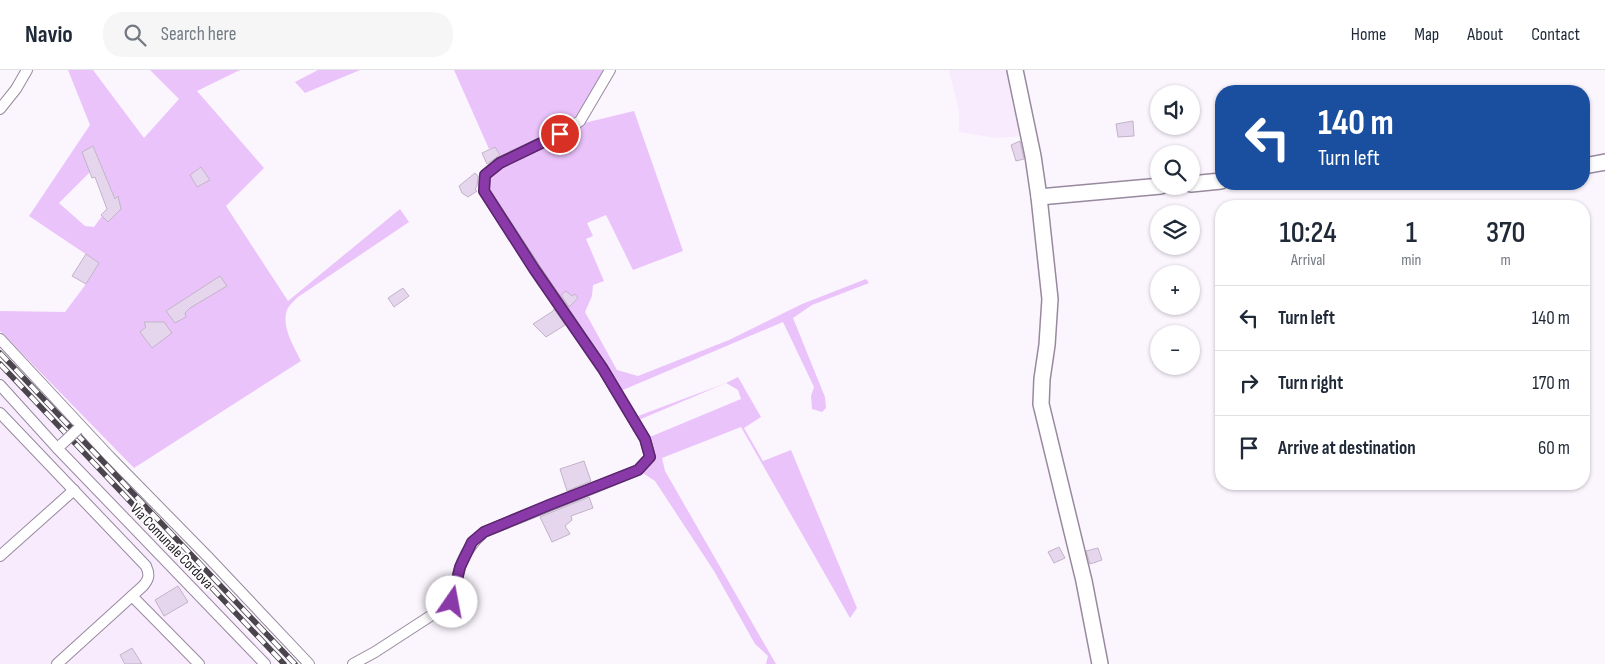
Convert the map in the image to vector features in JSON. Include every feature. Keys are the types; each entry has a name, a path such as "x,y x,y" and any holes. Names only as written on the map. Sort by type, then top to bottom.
{"street":[{"path":"0,109 16,89 27,70"},
{"path":"353,664 375,652 452,602 460,567 472,542 484,532 638,470 650,457 645,439 603,369 534,269 484,191 485,175 500,163 560,134 580,121 610,70"},
{"path":"1015,70 1040,196 1050,299 1041,404 1084,580 1100,664"},
{"path":"1590,165 1605,162"},
{"path":"1200,183 1215,182"},
{"path":"1040,196 1150,187"},
{"path":"0,339 80,427 209,558 309,664"},
{"name":"Via Comunale Cordova","path":"0,385 265,664"},
{"path":"0,412 146,566 149,573 148,580 132,596 57,664"},
{"path":"60,446 80,427"},
{"path":"0,556 74,490"},
{"path":"132,596 199,664"}],"shaded area":[{"path":"68,70 93,70 144,138 179,99 150,70 240,70 197,91 264,168 226,206 288,301 400,209 409,222 298,297 289,306 286,316 287,330 301,361 134,468 0,331 0,311 65,312 99,263 29,216 90,125","holes":["93,146 115,199 118,197 121,209 108,222 102,216 94,227 85,226 59,203 90,172"]},
{"path":"318,70 360,70 305,93 295,82"},
{"path":"454,70 610,70 580,124 634,111 683,251 633,270 606,215 587,223 593,236 586,239 604,281 593,285 592,296 585,312 617,370 638,376 729,340 802,304 866,279 869,283 812,305 793,318 825,397 826,408 822,412 812,409 811,396 814,387 783,322 623,390 627,411 638,416 726,383 634,422 484,191 485,175 504,160 495,147 489,149"},
{"path":"949,70 1008,70 1012,103 1020,136 996,138 959,132 959,111"},
{"path":"0,364 276,664 0,664"},
{"path":"738,377 761,417 744,428 763,461 791,450 857,608 850,618 741,427 662,458 665,471 776,664 766,664 768,656 755,644 714,571 655,481 638,470 649,457 645,439 741,399 738,390 726,383"}],"building":[{"path":"1133,121 1134,136 1118,137 1116,124"},
{"path":"1020,141 1024,159 1016,161 1011,145"},
{"path":"93,146 115,199 118,196 121,209 108,222 101,215 107,209 95,177 92,178 82,152"},
{"path":"495,147 500,155 487,164 482,153"},
{"path":"201,167 210,180 197,187 190,175"},
{"path":"475,173 478,176 475,189 477,191 468,197 462,193 459,186"},
{"path":"86,254 99,263 86,284 72,276"},
{"path":"220,276 227,286 190,308 185,313 186,317 175,323 166,311"},
{"path":"403,288 409,296 394,307 388,298"},
{"path":"566,291 572,296 575,294 578,298 569,307 561,295"},
{"path":"554,309 565,325 546,337 533,324"},
{"path":"144,322 164,322 172,333 152,348 140,332 146,327"},
{"path":"584,461 591,481 567,491 560,469"},
{"path":"589,497 593,508 571,516 572,520 565,526 570,534 552,542 540,517"},
{"path":"1059,547 1065,558 1054,563 1048,552"},
{"path":"1098,548 1102,560 1090,564 1086,551"},
{"path":"178,586 188,602 164,616 155,600"},
{"path":"132,648 142,664 125,664 120,655"}],"railway":[{"path":"0,353 295,664"},
{"path":"0,364 284,664"}],"route":[{"path":"452,602 460,567 472,542 484,532 616,480 638,470 650,457 645,439 603,369 534,269 484,191 485,175 500,163 560,134"}]}
